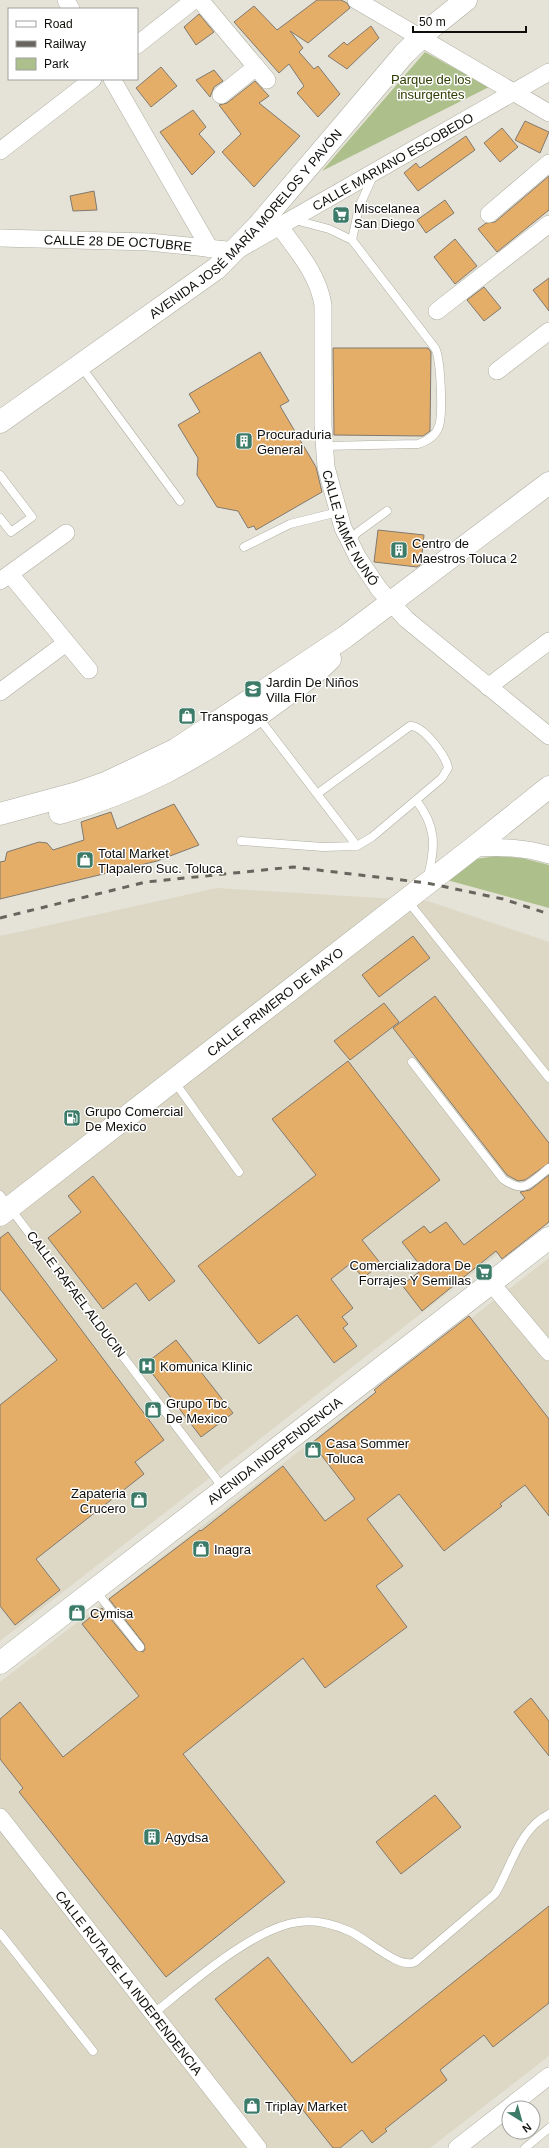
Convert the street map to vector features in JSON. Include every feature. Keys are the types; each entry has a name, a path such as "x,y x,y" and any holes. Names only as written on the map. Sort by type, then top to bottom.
{"main road":[{"name":"AVENIDA JOSÉ MARÍA MORELOS Y PAVÓN","path":"0,422 217,268 236,251 394,66 420,38 466,0"},
{"path":"0,814 77,793 108,782 175,750 345,637 391,604 549,483"},
{"path":"0,830 91,805 130,790 190,761 257,716 319,670 333,655 345,637"},
{"name":"CALLE PRIMERO DE MAYO","path":"3,1206 173,1080 474,848 549,787"},
{"name":"AVENIDA INDEPENDENCIA","path":"4,1657 95,1590 549,1238"}],"street":[{"path":"138,44 194,0"},
{"path":"200,0 262,74 221,94"},
{"path":"356,0 514,94 549,113"},
{"name":"CALLE MARIANO ESCOBEDO","path":"236,251 514,94 549,72"},
{"path":"0,151 92,80"},
{"path":"113,80 210,248"},
{"path":"489,214 549,163"},
{"name":"CALLE JAIME NUNÓ","path":"286,223 321,291 323,305 324,446 326,467 338,512 349,541 368,573 391,604 426,637 549,736"},
{"path":"437,311 549,224"},
{"name":"CALLE 28 DE OCTUBRE","path":"0,238 149,242 236,251"},
{"path":"497,371 549,331"},
{"path":"66,533 5,578 66,643 89,670"},
{"path":"488,687 549,640"},
{"path":"0,692 66,643"},
{"path":"474,848 504,847 533,850 549,855"},
{"path":"491,1283 549,1352"},
{"name":"CALLE RUTA DE LA INDEPENDENCIA","path":"0,1818 258,2148"},
{"path":"457,2148 549,2076"}],"lane":[{"path":"352,240 359,207 374,173"},
{"path":"286,223 329,229 352,240 438,354 440,419 436,432 426,441 418,444 324,446"},
{"path":"80,364 180,501"},
{"path":"0,475 32,517 11,532 0,518"},
{"path":"349,541 358,532 387,511"},
{"path":"244,547 290,524 338,512"},
{"path":"257,716 357,846"},
{"path":"241,841 323,847 357,846 388,824 442,778 448,768 444,757 424,732 416,726 404,729 317,794"},
{"path":"416,800 430,821 433,835 433,856 427,883"},
{"path":"406,899 549,1078"},
{"path":"412,1062 503,1179 514,1188 525,1187 549,1168"},
{"path":"173,1080 240,1172"},
{"name":"CALLE RAFAEL ALDUCIN","path":"3,1206 225,1489"},
{"path":"95,1590 140,1648"},
{"path":"153,2014 251,1940 276,1927 298,1922 314,1920 349,1930 400,1963 411,1964 416,1962 495,1894 504,1880 515,1852 534,1825 549,1814"},
{"path":"0,1933 93,2051"},
{"path":"525,2148 549,2128"}],"shaded area":[{"path":"217,888 428,901 549,942 549,1214 0,1641 0,936"},
{"path":"549,1258 549,2056 430,2148 0,2148 0,1682"}],"green space":[{"name":"Parque de los insurgentes","path":"425,52 489,87 322,171"},
{"path":"497,856 522,858 549,865 549,908 447,880 475,859"}],"building":[{"path":"317,0 341,0 347,3 350,8 308,43 290,31 303,48 299,52 314,69 318,66 340,94 318,117 297,93 304,86 289,64 279,73 234,22 254,6 277,30"},
{"path":"199,14 214,32 196,45 184,27"},
{"path":"371,26 379,38 347,69 328,56 344,42 347,45"},
{"path":"161,67 177,86 151,107 136,88"},
{"path":"214,70 223,81 214,87 210,97 196,80"},
{"path":"255,81 269,96 259,103 300,136 254,187 222,152 241,134 219,105 227,103"},
{"path":"193,110 206,127 199,134 215,152 192,175 160,132"},
{"path":"525,121 549,132 540,153 515,140"},
{"path":"502,128 518,147 500,162 484,143"},
{"path":"466,136 475,150 418,191 404,173 416,163 420,168"},
{"path":"549,176 549,210 497,252 478,229 486,223 495,222"},
{"path":"94,191 97,210 73,211 70,196"},
{"path":"445,200 454,213 426,233 417,220"},
{"path":"455,239 477,266 455,284 434,257"},
{"path":"549,278 549,311 533,290"},
{"path":"484,287 501,308 484,321 467,300"},
{"path":"333,348 428,348 431,352 430,431 423,436 334,435"},
{"name":"Procuraduria General","path":"260,352 289,401 280,406 316,467 322,492 256,530 254,526 248,528 238,511 217,507 197,475 198,458 178,425 200,412 189,394"},
{"name":"Centro de Maestros Toluca 2","path":"378,530 424,535 421,564 417,567 374,562"},
{"path":"174,804 199,845 157,861 0,899 0,862 5,861 7,852 39,842 47,843 53,850 84,840 81,822 111,812 117,829"},
{"path":"413,936 430,958 379,997 362,975"},
{"path":"435,996 549,1143 549,1163 525,1180 518,1181 507,1175 393,1028"},
{"path":"384,1003 399,1022 350,1060 334,1041"},
{"path":"348,1061 440,1180 362,1240 381,1264 363,1278 351,1263 331,1279 353,1308 342,1317 348,1324 343,1328 357,1346 334,1363 297,1315 259,1344 198,1266 316,1175 272,1119"},
{"path":"549,1175 549,1222 502,1259 496,1251 422,1311 402,1285 423,1269 402,1242 424,1226 430,1233 446,1222 464,1245 525,1198 520,1192 530,1190"},
{"path":"93,1176 175,1281 149,1301 136,1283 103,1309 48,1238 81,1212 68,1196"},
{"path":"8,1232 164,1440 135,1462 144,1474 36,1559 60,1590 15,1625 0,1606 0,1405 57,1360 0,1289 0,1238"},
{"path":"469,1316 549,1419 549,1516 525,1485 500,1504 502,1506 444,1551 399,1494 367,1519 403,1566 376,1586 407,1627 325,1688 303,1658 183,1754 285,1882 166,1977 19,1792 23,1788 0,1759 0,1719 20,1702 63,1757 139,1696 82,1624 102,1608 136,1650 143,1652 145,1649 144,1644 109,1599 200,1530 201,1531 283,1466 325,1521 355,1499 312,1443 376,1392 374,1390 390,1377"},
{"path":"176,1340 233,1413 201,1437 145,1364"},
{"path":"531,1698 549,1721 549,1756 514,1712"},
{"path":"435,1795 461,1827 401,1874 376,1842"},
{"path":"549,1906 549,2003 493,2047 484,2035 440,2070 447,2080 385,2129 387,2131 372,2143 362,2130 340,2148 333,2148 215,1999 268,1957 352,2063"}],"railway":[{"path":"0,918 146,882 293,867 427,883 503,899 549,914"}],"place":[{"name":"Miscelanea San Diego","path":"341,215"},
{"name":"Procuraduria General","path":"244,441"},
{"name":"Centro de Maestros Toluca 2","path":"399,550"},
{"name":"Jardin De Niños Villa Flor","path":"253,689"},
{"name":"Transpogas","path":"187,716"},
{"name":"Total Market Tlapalero Suc. Toluca","path":"85,860"},
{"name":"Grupo Comercial De Mexico","path":"72,1118"},
{"name":"Comercializadora De Forrajes Y Semillas","path":"484,1272"},
{"name":"Komunica Klinic","path":"147,1366"},
{"name":"Grupo Tbc De Mexico","path":"153,1410"},
{"name":"Casa Sommer Toluca","path":"313,1450"},
{"name":"Zapateria Crucero","path":"139,1500"},
{"name":"Inagra","path":"201,1549"},
{"name":"Cymisa","path":"77,1613"},
{"name":"Agydsa","path":"152,1837"},
{"name":"Triplay Market","path":"252,2106"}]}
